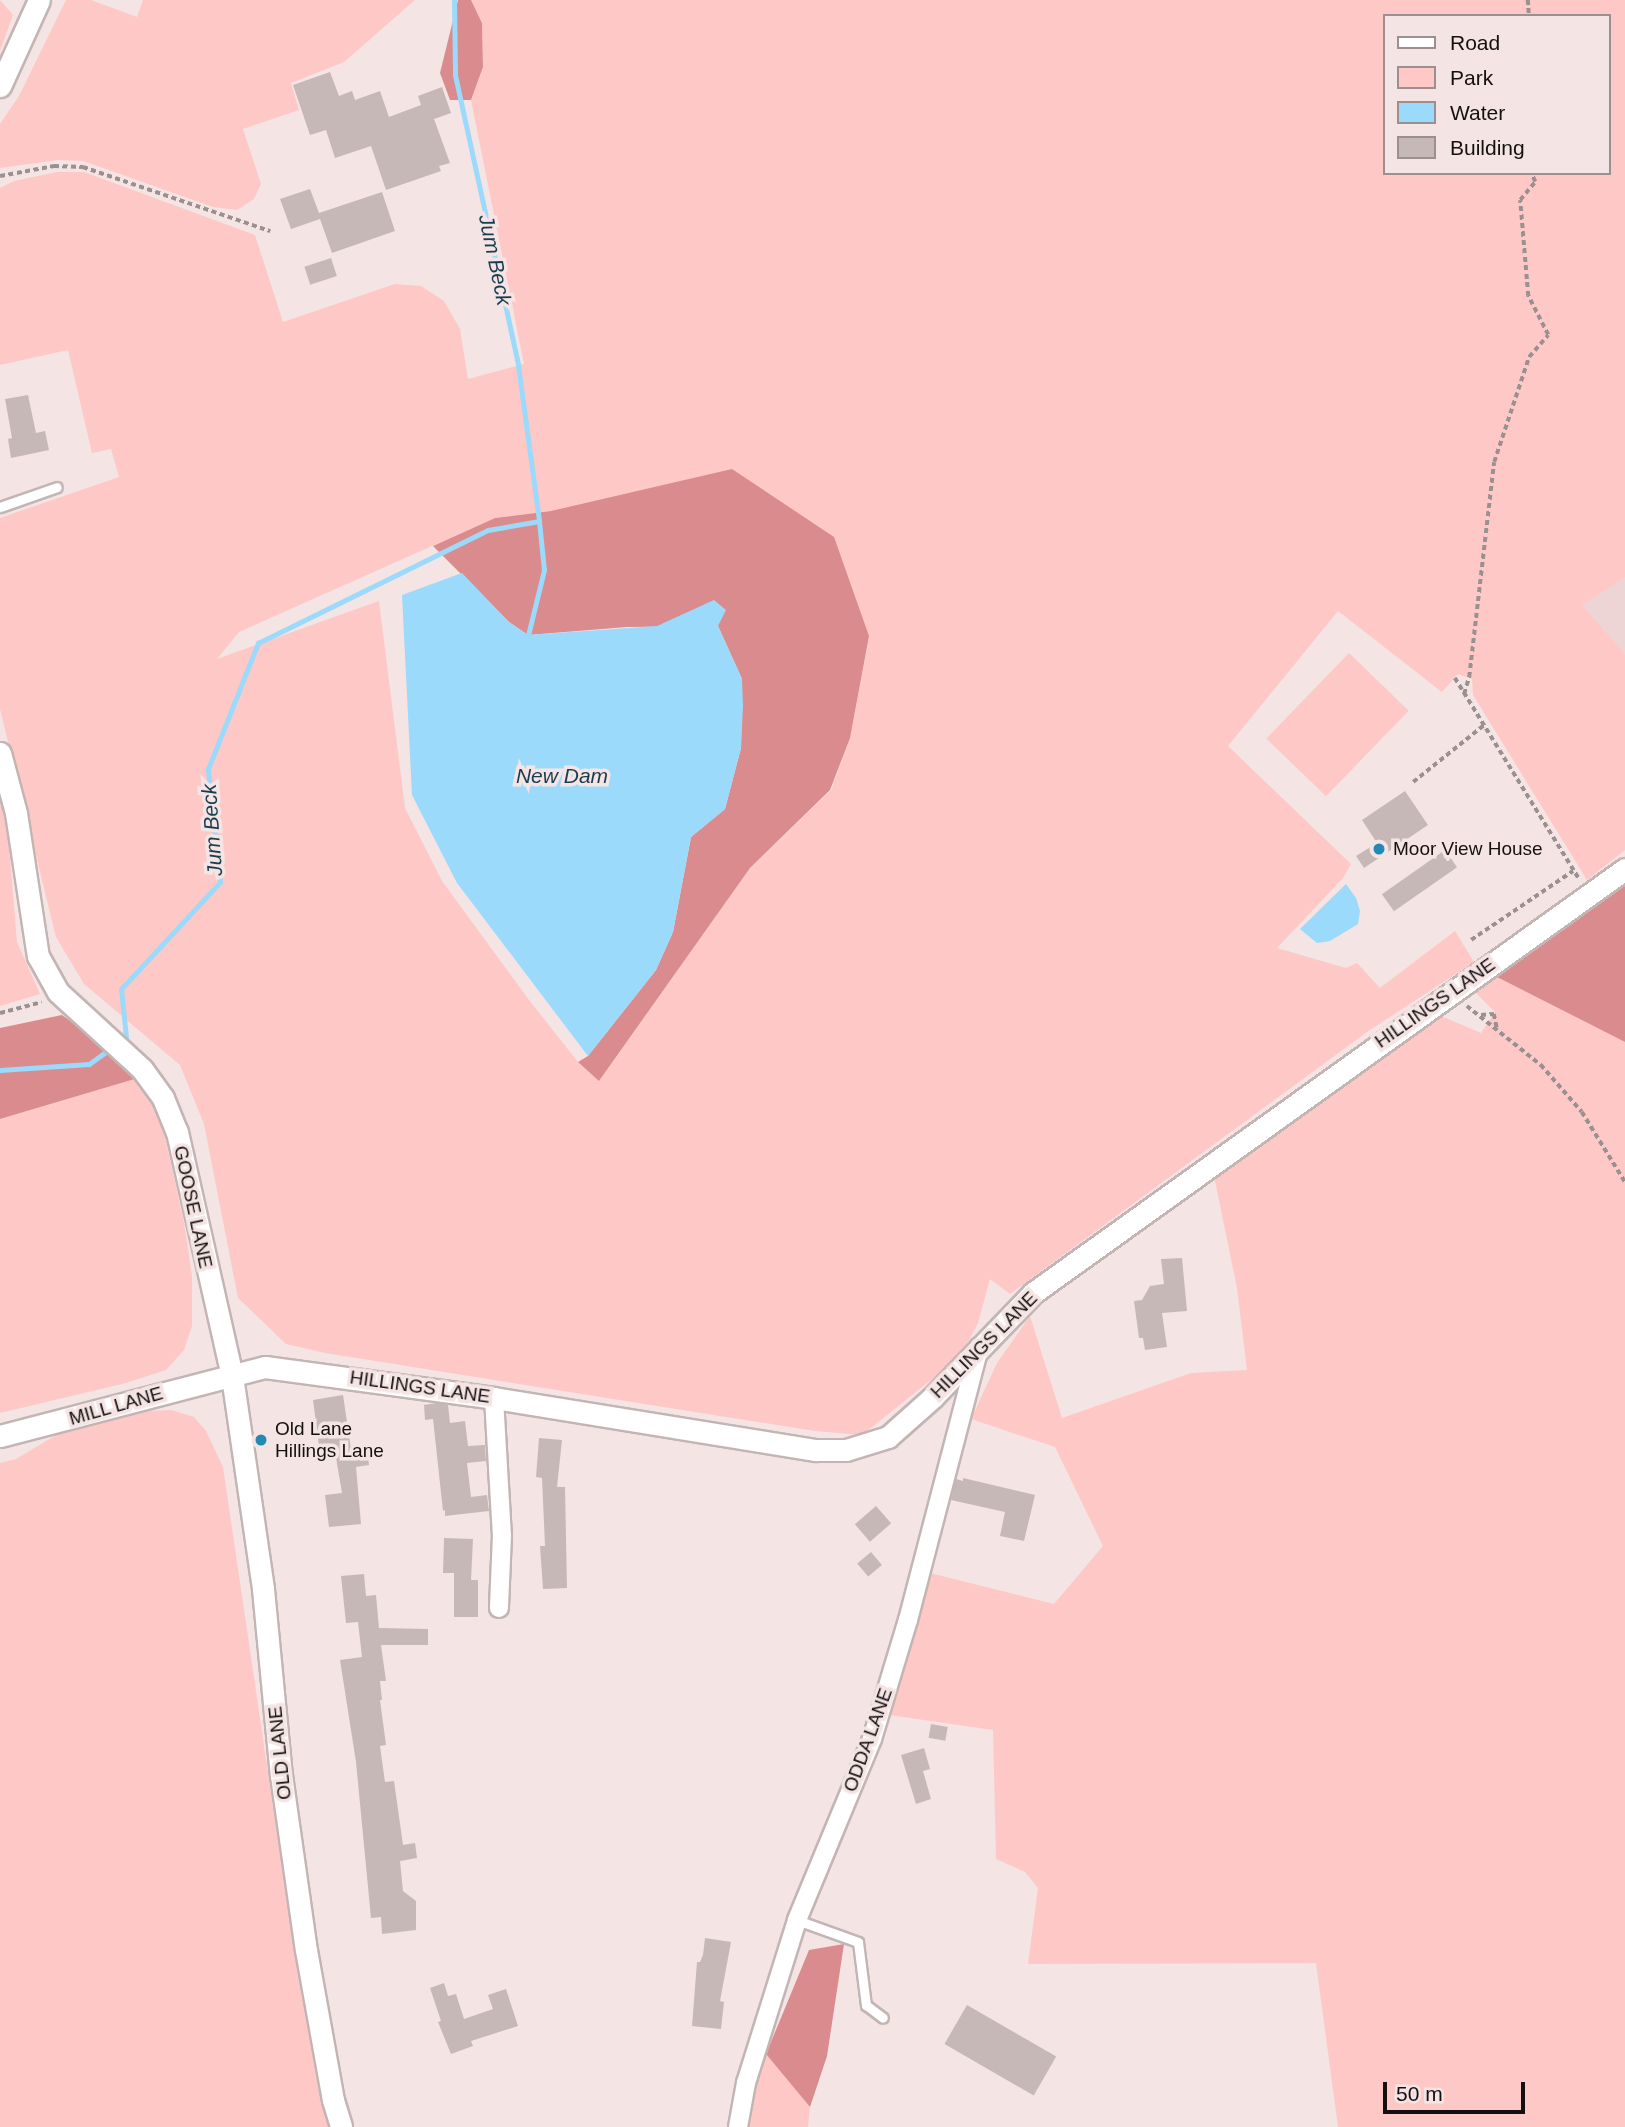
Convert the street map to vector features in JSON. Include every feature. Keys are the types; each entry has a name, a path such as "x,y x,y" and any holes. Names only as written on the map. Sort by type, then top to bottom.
{"street":[{"path":"0,86 39,0"},
{"path":"0,753 16,813 37,956 58,992"},
{"name":"HILLINGS LANE","path":"232,1376 265,1367 296,1369 816,1450 846,1450 888,1437 933,1397 1033,1293 1449,992 1625,869"},
{"name":"GOOSE LANE","path":"58,992 124,1052 163,1098 177,1132 232,1376"},
{"name":"ODDA LANE","path":"738,2127 746,2083 797,1920 872,1739 908,1620 979,1347"},
{"name":"MILL LANE","path":"0,1436 232,1376"},
{"name":"OLD LANE","path":"232,1376 263,1589 281,1776 306,1950 333,2100 341,2127"},
{"path":"494,1398 502,1535 499,1608"}],"lane":[{"path":"0,507 57,488"},
{"path":"797,1920 858,1941 866,2005 883,2018"}],"path":[{"path":"0,176 54,166 83,167 270,231"},
{"path":"1464,694 1469,677 1494,462 1529,357 1548,335 1528,296 1520,200 1535,182 1532,175"},
{"path":"1455,678 1573,871 1471,940"},
{"path":"1413,782 1483,726"},
{"path":"0,1013 24,1009 58,992"},
{"path":"1449,992 1541,1065 1582,1112 1625,1182"},
{"path":"1479,1016 1494,1014 1497,1030"}],"shaded area":[{"path":"458,0 471,0 482,23 483,67 471,100 450,100 440,73"},
{"path":"732,469 834,537 869,636 850,738 830,790 750,868 599,1081 578,1062 588,1056 656,970 673,932 691,837 725,809 741,748 742,679 718,626 627,627 528,635 509,622 433,546 495,518 551,511"},
{"path":"1625,578 1625,654 1581,605"},
{"path":"1625,884 1625,1042 1497,977"},
{"path":"62,1015 117,1054 138,1078 0,1119 0,1028"},
{"path":"844,1944 827,2056 810,2107 766,2054 809,1950"}],"green space":[{"path":"0,0 13,15 0,51"},
{"path":"66,0 91,0 137,17 143,0 415,0 344,62 291,83 299,110 243,129 261,184 254,199 237,210 213,207 83,161 58,160 0,168 0,124 19,96"},
{"path":"471,0 1625,0 1625,578 1582,605 1625,654 1625,850 1587,880 1473,695 1472,679 1458,674 1442,692 1338,611 1228,746 1351,864 1343,878 1277,948 1346,968 1357,963 1380,988 1455,931 1474,962 1367,1032 1010,1294 990,1279 978,1323 967,1344 936,1376 862,1435 815,1431 325,1353 286,1344 238,1298 204,1124 180,1065 84,984 56,937 0,709 0,518 119,477 111,449 92,453 68,350 0,365 0,188 14,181 57,172 84,172 255,235 283,322 395,284 421,286 444,301 460,329 468,379 524,364 471,100 483,67 482,23","holes":["551,511 869,637 850,738 831,790 750,868 600,1080 578,1062 442,881 405,808 379,601 217,659 239,632 495,518"]},
{"path":"1349,653 1409,711 1326,796 1266,739"},
{"path":"0,797 8,834 17,942 40,994 0,1006"},
{"path":"1497,977 1625,1042 1625,2127 1338,2127 1316,1963 1028,1964 1038,1888 1025,1872 996,1859 993,1730 889,1715 930,1573 1054,1604 1103,1546 1055,1447 971,1419 997,1363 1030,1316 1062,1418 1191,1373 1247,1370 1237,1288 1214,1176 1441,1016 1481,1033 1495,1012 1476,993"},
{"path":"138,1078 157,1102 184,1222 192,1276 192,1326 184,1350 166,1370 126,1383 0,1413 0,1119"},
{"path":"171,1410 194,1417 206,1431 223,1467 298,1976 317,2078 330,2127 0,2127 0,1463 16,1459 58,1434 147,1411"},
{"path":"766,2054 810,2107 808,2127 743,2127"}],"water":[{"name":"New Dam","path":"462,573 509,622 528,635 657,626 714,600 726,610 718,626 742,679 743,706 741,748 725,809 691,837 673,932 656,970 588,1056 457,883 412,795 402,595"},
{"path":"1346,884 1356,898 1360,911 1358,924 1330,941 1317,943 1300,929"}],"building":[{"path":"330,72 339,96 352,91 355,100 380,91 389,117 421,105 418,96 442,87 451,113 434,119 450,163 439,166 441,171 386,190 371,146 335,158 326,130 310,135 293,85"},
{"path":"310,189 319,213 382,192 395,231 332,253 320,219 291,229 280,199"},
{"path":"331,258 337,276 310,285 304,267"},
{"path":"28,395 36,433 45,431 49,450 11,458 8,439 12,438 5,399"},
{"path":"1405,791 1428,825 1364,868 1356,856 1377,843 1362,820"},
{"path":"1445,850 1457,867 1394,911 1382,894"},
{"path":"1182,1258 1187,1311 1162,1313 1167,1347 1145,1350 1143,1338 1139,1338 1134,1301 1142,1300 1150,1286 1164,1284 1161,1259"},
{"path":"343,1395 351,1449 367,1447 369,1465 356,1467 361,1524 329,1527 325,1495 342,1493 335,1452 320,1454 313,1400"},
{"path":"424,1405 448,1405 450,1423 465,1421 468,1446 485,1445 486,1461 467,1463 471,1497 487,1495 489,1511 445,1516 433,1419 425,1420"},
{"path":"539,1438 562,1440 557,1487 565,1487 567,1588 543,1589 540,1546 545,1546 542,1478 536,1477"},
{"path":"963,1478 1035,1495 1024,1541 1000,1536 1005,1512 951,1500 956,1479 963,1481"},
{"path":"876,1506 891,1523 870,1542 855,1524"},
{"path":"444,1538 473,1539 471,1580 478,1580 478,1617 454,1617 454,1573 443,1573"},
{"path":"871,1552 882,1565 868,1577 857,1564"},
{"path":"364,1574 366,1596 376,1595 379,1628 428,1629 428,1645 381,1645 386,1681 380,1681 380,1700 386,1745 380,1746 385,1782 394,1781 403,1845 415,1843 417,1858 400,1861 403,1891 416,1901 416,1930 382,1934 381,1917 371,1918 356,1762 340,1660 362,1657 358,1622 346,1623 341,1576"},
{"path":"931,1724 948,1727 945,1741 929,1738"},
{"path":"924,1748 930,1769 923,1771 931,1799 916,1804 901,1755"},
{"path":"705,1938 731,1942 720,2001 724,2002 721,2029 692,2026 697,1962 700,1962 703,1955"},
{"path":"444,1983 448,1996 456,1994 464,2019 493,2009 488,1995 506,1989 518,2026 471,2041 473,2046 451,2054 438,2022 441,2021 430,1988"},
{"path":"967,2005 1056,2056 1034,2095 944,2044"}],"waterway":[{"name":"Jum Beck","path":"454,0 455,75 518,365 539,521 544,570 528,635"},
{"name":"Jum Beck","path":"118,1042 126,1037 121,989 220,882 208,769 258,643 488,530 539,521"},
{"name":"Jum Beck","path":"0,1070 89,1064 111,1048"}],"place":[{"name":"Moor View House","path":"1379,849"},
{"name":"Old Lane Hillings Lane","path":"261,1440"}]}
